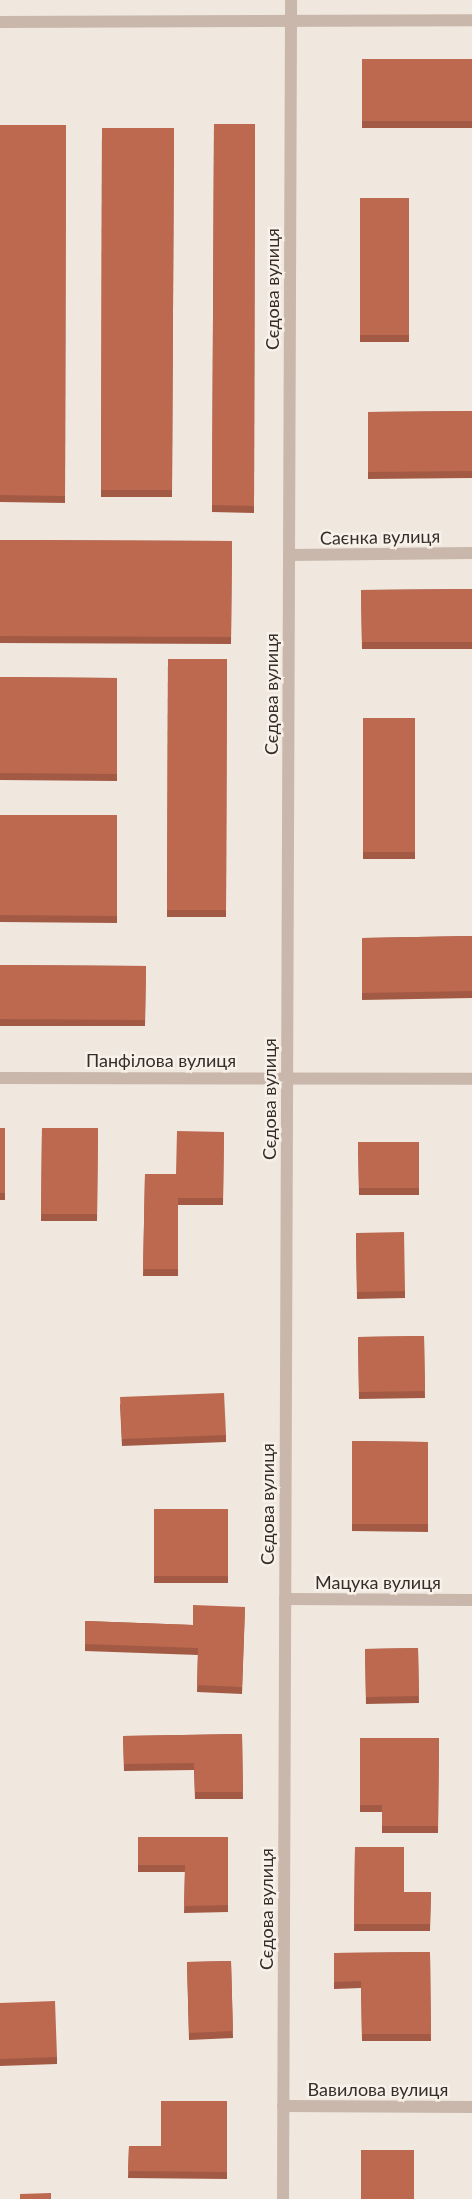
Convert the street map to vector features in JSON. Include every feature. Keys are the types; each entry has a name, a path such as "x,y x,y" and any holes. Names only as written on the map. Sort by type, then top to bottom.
{"street":[{"name":"Сєдова вулиця","path":"283,2199 291,0"},
{"path":"0,22 291,19 472,20"},
{"name":"Саєнка вулиця","path":"289,555 472,553"},
{"name":"Панфілова вулиця","path":"0,1078 472,1078"},
{"name":"Мацука вулиця","path":"284,1599 472,1600"},
{"name":"Вавилова вулиця","path":"283,2106 472,2107"}],"building":[{"path":"362,59 472,59 472,121 362,121"},
{"path":"214,124 255,124 254,506 212,505"},
{"path":"0,125 66,125 65,496 0,495"},
{"path":"102,128 174,128 172,490 101,490"},
{"path":"360,198 409,198 409,335 360,335"},
{"path":"472,411 472,471 368,472 368,412"},
{"path":"0,540 232,541 231,637 0,636"},
{"path":"472,589 472,642 362,642 361,590"},
{"path":"168,659 227,659 226,910 167,910"},
{"path":"0,677 117,678 117,774 0,773"},
{"path":"363,718 415,718 415,852 363,852"},
{"path":"0,815 117,815 117,916 0,915"},
{"path":"472,936 472,991 362,993 362,938"},
{"path":"0,965 146,966 145,1020 0,1019"},
{"path":"0,1128 5,1128 5,1193 0,1193"},
{"path":"42,1128 98,1128 97,1214 41,1214"},
{"path":"177,1131 224,1132 223,1198 178,1198 178,1269 143,1269 145,1174 176,1174"},
{"path":"358,1142 419,1142 419,1188 359,1188"},
{"path":"404,1232 405,1291 357,1292 356,1233"},
{"path":"424,1336 425,1391 359,1392 358,1337"},
{"path":"224,1393 226,1435 122,1439 120,1397"},
{"path":"352,1441 428,1442 428,1524 352,1524"},
{"path":"154,1509 228,1509 228,1576 154,1576"},
{"path":"193,1605 245,1607 242,1687 197,1685 198,1648 85,1644 85,1621 193,1625"},
{"path":"418,1648 419,1696 366,1697 365,1649"},
{"path":"242,1734 243,1792 195,1792 194,1763 124,1764 123,1736"},
{"path":"360,1738 439,1738 438,1826 382,1826 382,1805 360,1805"},
{"path":"138,1837 228,1837 228,1905 184,1906 185,1865 138,1865"},
{"path":"355,1847 404,1847 404,1892 431,1892 430,1924 354,1924"},
{"path":"430,1952 431,2034 362,2034 361,1981 334,1982 334,1953"},
{"path":"231,1961 233,2031 189,2033 187,1962"},
{"path":"55,2001 57,2057 0,2059 0,2003"},
{"path":"161,2101 227,2101 227,2172 128,2171 129,2146 161,2146"},
{"path":"361,2150 414,2150 414,2199 361,2199"},
{"path":"51,2193 51,2199 20,2199 20,2194"}]}
